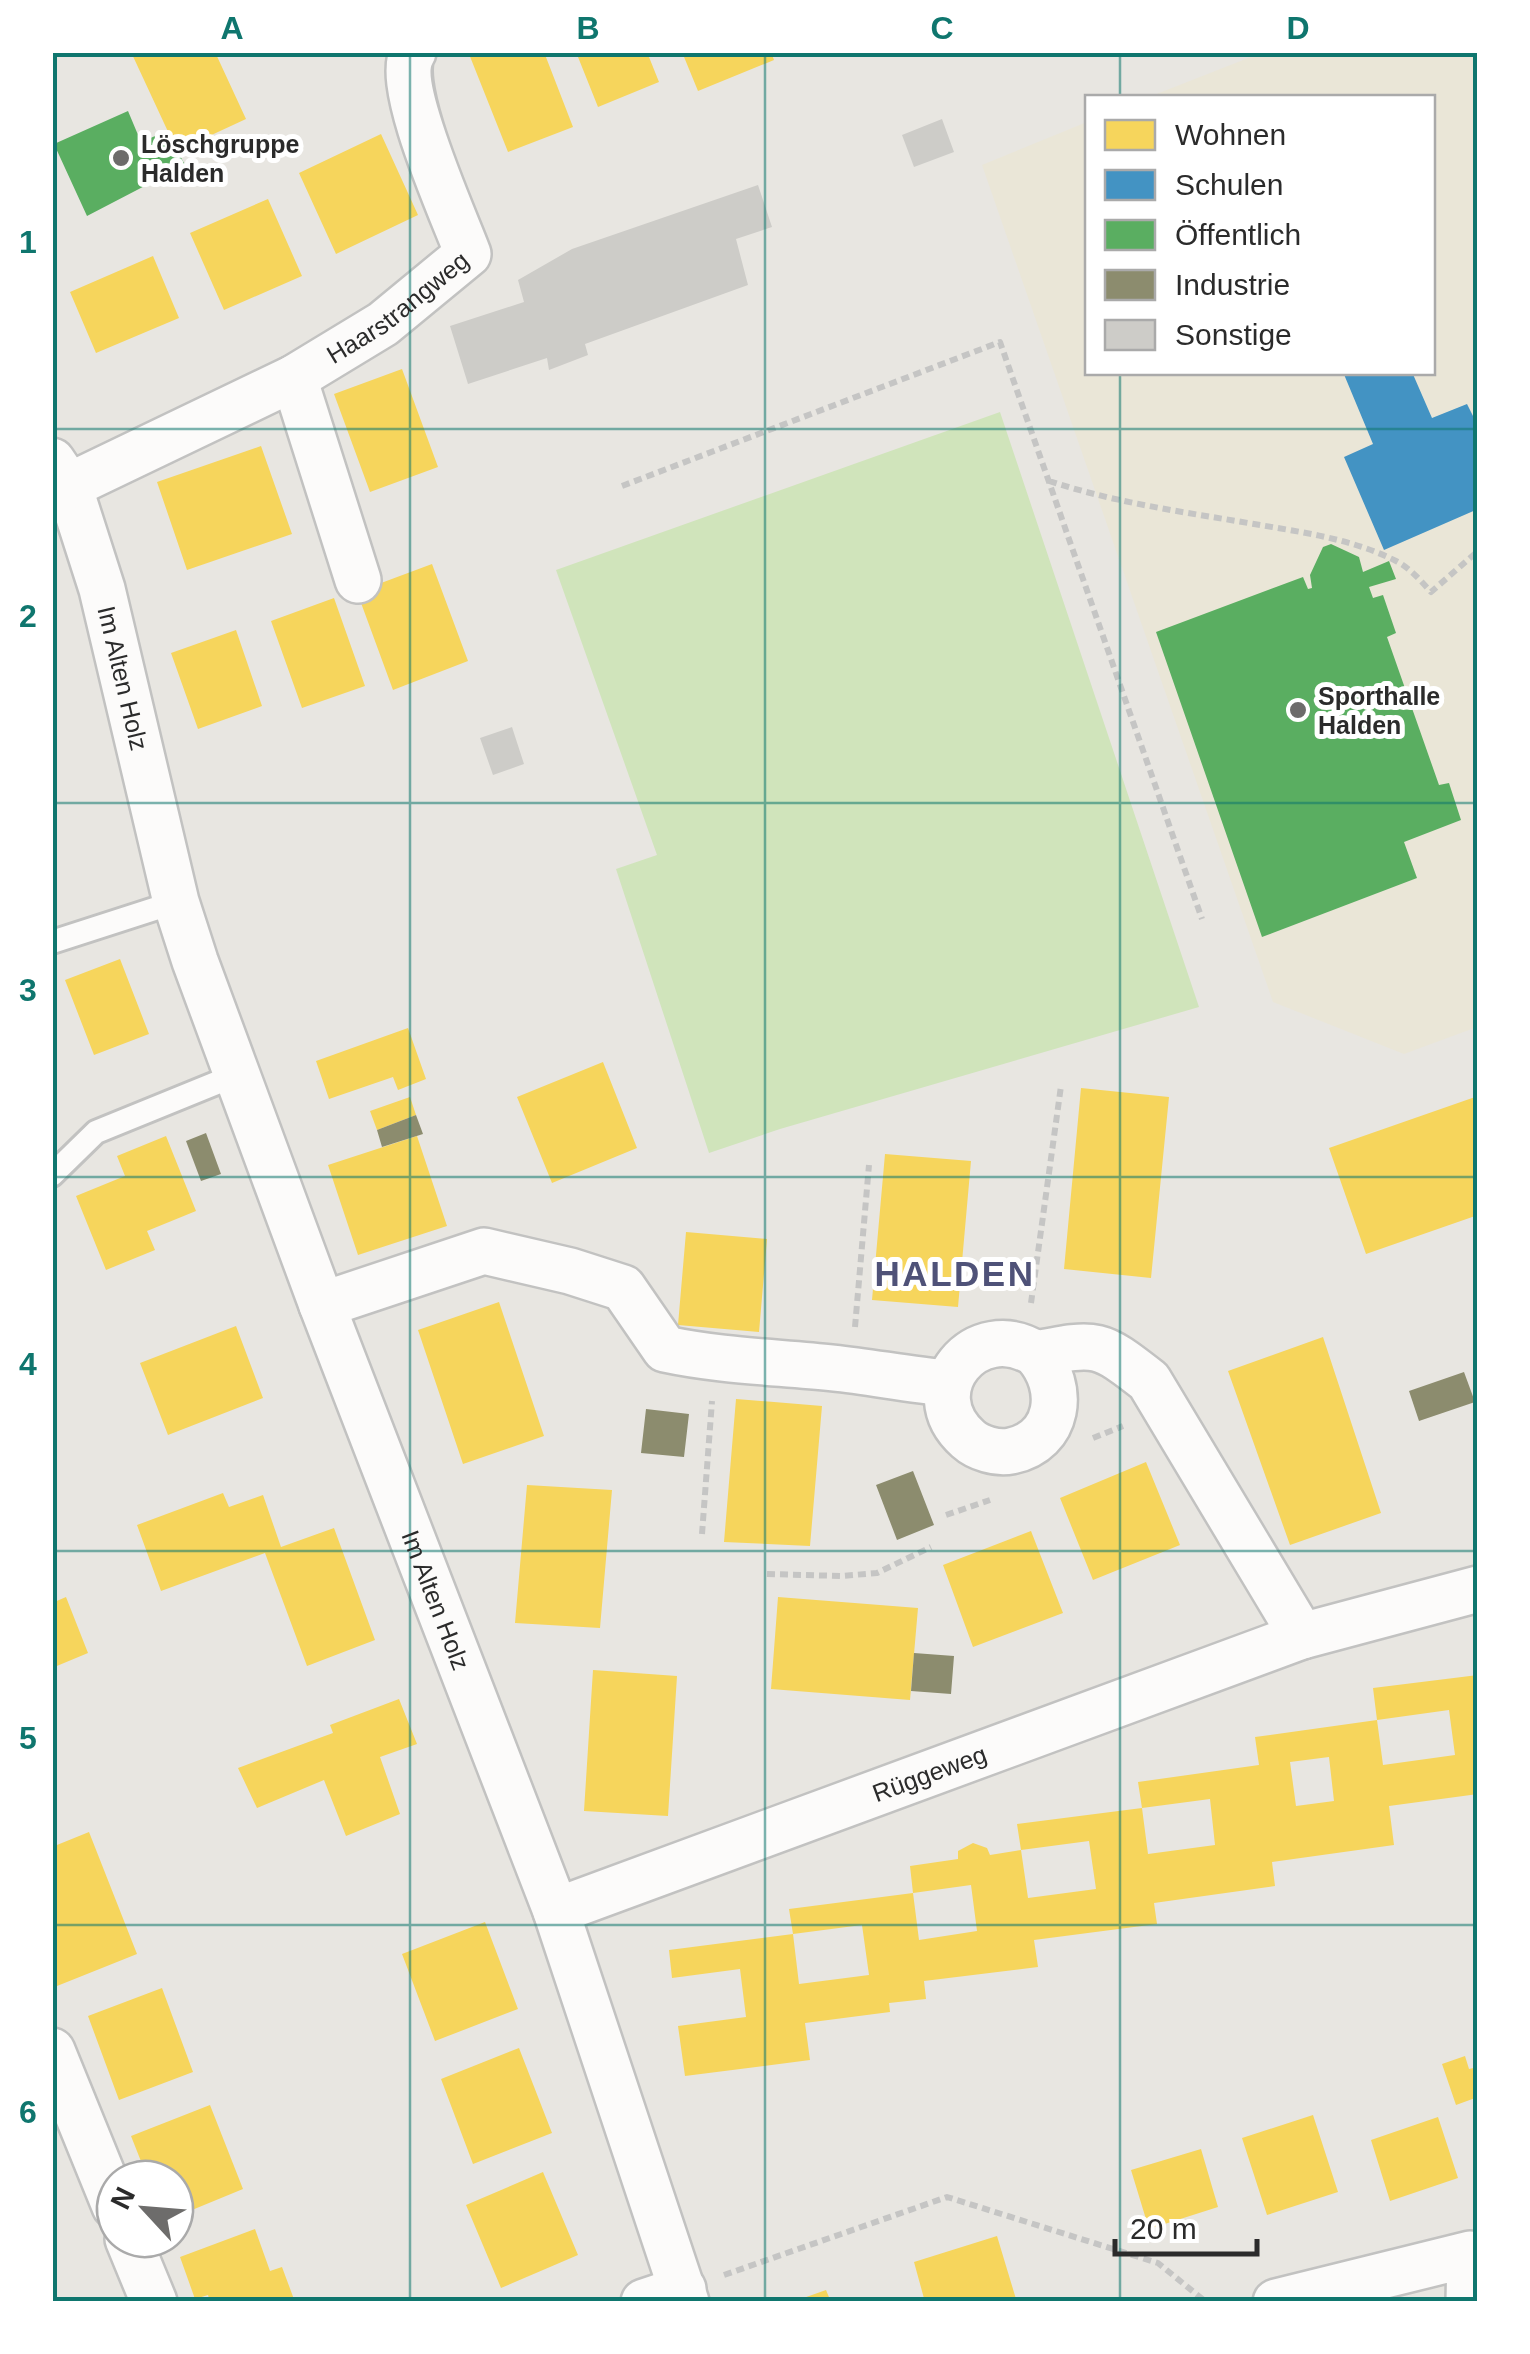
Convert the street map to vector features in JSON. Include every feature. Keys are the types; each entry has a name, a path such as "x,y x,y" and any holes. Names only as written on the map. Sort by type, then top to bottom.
{"street":[{"name":"Haarstrangweg","path":"61,474 294,378 383,324 468,254 412,106 407,62 413,52"},
{"name":"Haarstrangweg","path":"294,378 358,580"},
{"name":"Im Alten Holz","path":"61,474 102,590 176,902 322,1305 556,1912 671,2297"},
{"path":"322,1305 484,1251 623,1288 665,1349 715,1360 834,1368 948,1383"},
{"path":"1031,1351 1047,1366 1056,1393 1051,1421 1032,1443 1012,1451 977,1446 956,1428 946,1401 948,1383 971,1351 997,1342 1031,1351 1090,1344 1121,1359 1149,1381 1302,1636"},
{"name":"Rüggeweg","path":"556,1912 1302,1636 1478,1589"},
{"path":"52,2051 96,2159"},
{"path":"1276,2302 1470,2254 1469,2302"},
{"path":"136,2259 154,2302"}],"lane":[{"path":"52,942 176,902"},
{"path":"52,1175 96,1132 236,1075"}],"path":[{"path":"622,486 1000,342 1202,920"},
{"path":"1049,481 1107,500 1293,530 1356,545 1411,570 1431,592 1478,551"},
{"path":"1031,1351 1061,1086"},
{"path":"869,1165 854,1326 890,1378"},
{"path":"702,1534 715,1360"},
{"path":"768,1574 877,1573 931,1547"},
{"path":"671,2297 947,2197 1158,2263 1206,2302"}],"shaded area":[{"path":"1261,53 1477,53 1477,1027 1404,1054 1273,1002 982,165 1085,123 1085,375 1435,375 1435,95 1154,95"}],"green space":[{"path":"1000,412 1199,1007 709,1153 616,869 657,855 556,570"}],"building: Wohnen":[{"path":"131,52 215,52 246,119 177,151"},
{"path":"544,52 573,127 508,152 469,54"},
{"path":"576,52 647,52 659,82 598,107"},
{"path":"682,52 771,52 774,60 698,91"},
{"path":"381,134 418,215 336,254 299,173"},
{"path":"268,199 302,276 224,310 190,233"},
{"path":"153,256 179,318 96,353 70,292"},
{"path":"402,369 438,467 370,492 334,394"},
{"path":"261,446 292,534 187,570 157,482"},
{"path":"432,564 468,661 393,690 357,592"},
{"path":"334,598 365,686 302,708 271,621"},
{"path":"236,630 262,706 198,729 171,653"},
{"path":"120,959 149,1034 94,1055 65,980"},
{"path":"408,1028 426,1079 398,1090 393,1077 329,1099 316,1061"},
{"path":"603,1062 637,1148 552,1183 517,1097"},
{"path":"1081,1088 1169,1097 1151,1278 1064,1269"},
{"path":"1478,1096 1478,1215 1366,1254 1329,1148"},
{"path":"410,1097 416,1115 377,1130 370,1111"},
{"path":"166,1136 196,1211 147,1231 155,1250 106,1270 76,1196 125,1176 117,1156"},
{"path":"417,1136 447,1226 358,1255 328,1165"},
{"path":"885,1154 971,1161 958,1307 872,1300"},
{"path":"686,1232 767,1239 759,1332 678,1325"},
{"path":"499,1302 544,1436 463,1464 418,1330"},
{"path":"236,1326 263,1398 168,1435 140,1363"},
{"path":"1323,1337 1381,1513 1290,1545 1228,1371"},
{"path":"736,1399 822,1406 810,1546 724,1542"},
{"path":"1146,1462 1180,1545 1093,1580 1060,1498"},
{"path":"527,1485 612,1490 600,1628 515,1623"},
{"path":"223,1493 229,1507 263,1495 281,1547 334,1528 375,1640 307,1666 265,1553 161,1591 137,1525"},
{"path":"1031,1531 1063,1613 973,1647 943,1565"},
{"path":"66,1597 88,1653 52,1668 52,1603"},
{"path":"778,1597 918,1608 910,1700 771,1689"},
{"path":"593,1670 677,1676 668,1816 584,1811"},
{"path":"1478,1675 1478,1794 1389,1806 1394,1845 1272,1862 1275,1886 1154,1903 1157,1924 1034,1940 1038,1967 924,1981 926,1999 889,2003 890,2012 805,2023 810,2060 685,2076 678,2026 746,2017 740,1969 672,1978 669,1950 793,1934 789,1909 913,1893 910,1866 958,1859 958,1851 973,1843 987,1848 990,1855 1021,1850 1017,1824 1142,1808 1138,1782 1259,1765 1255,1737 1377,1720 1373,1688","holes":["1449,1710 1455,1755 1383,1765 1377,1720","1329,1757 1334,1801 1296,1806 1290,1762","1210,1799 1215,1845 1148,1854 1142,1808","1089,1841 1096,1889 1028,1898 1021,1850","971,1885 977,1931 919,1940 913,1893","862,1925 869,1975 799,1984 793,1934"]},
{"path":"399,1699 417,1744 380,1757 400,1814 346,1836 324,1780 257,1808 238,1768 333,1733 330,1725"},
{"path":"89,1832 137,1954 52,1988 52,1847"},
{"path":"485,1922 518,2009 435,2041 402,1954"},
{"path":"162,1988 193,2072 119,2100 88,2016"},
{"path":"519,2048 552,2133 473,2164 441,2079"},
{"path":"1465,2056 1469,2069 1478,2067 1478,2097 1456,2105 1442,2064"},
{"path":"210,2105 243,2189 195,2209 195,2159 140,2159 131,2136"},
{"path":"1313,2115 1338,2192 1267,2215 1242,2138"},
{"path":"1438,2117 1458,2178 1390,2201 1371,2140"},
{"path":"1201,2149 1218,2207 1149,2229 1131,2170"},
{"path":"543,2172 578,2255 501,2288 466,2205"},
{"path":"255,2229 270,2271 282,2267 295,2302 210,2302 208,2295 195,2299 181,2259 195,2259 195,2251"},
{"path":"997,2236 1016,2299 925,2302 914,2262"},
{"path":"826,2290 831,2302 795,2302 795,2301"}],"building: Schulen":[{"path":"1344,375 1413,375 1432,418 1467,404 1478,426 1478,509 1384,550 1344,457 1373,444"}],"building: Öffentlich":[{"name":"Löschgruppe Halden","path":"128,111 141,142 167,131 185,165 87,216 54,144"},
{"name":"Sporthalle Halden","path":"1331,544 1359,557 1363,572 1389,561 1396,579 1369,587 1373,598 1383,595 1396,633 1387,637 1439,785 1449,783 1461,820 1404,842 1417,878 1262,937 1156,632 1303,577 1308,589 1312,588 1310,575 1323,547"}],"building: Industrie":[{"path":"416,1115 423,1134 382,1147 377,1130"},
{"path":"206,1133 221,1174 201,1181 186,1141"},
{"path":"1464,1372 1475,1402 1419,1421 1409,1391"},
{"path":"646,1409 689,1414 684,1457 641,1453"},
{"path":"913,1471 934,1525 897,1540 876,1485"},
{"path":"914,1653 954,1656 951,1694 911,1691"}],"building: Sonstige":[{"path":"942,119 954,152 914,167 902,135"},
{"path":"758,185 772,227 736,239 748,285 585,344 588,355 549,370 547,358 468,384 450,326 524,302 518,280 572,249"},
{"path":"512,727 524,764 493,775 480,738"}],"place":[{"name":"Löschgruppe Halden","path":"121,158"},
{"name":"Sporthalle Halden","path":"1298,710"}],"district":[{"name":"HALDEN","path":"955,1273"}]}
